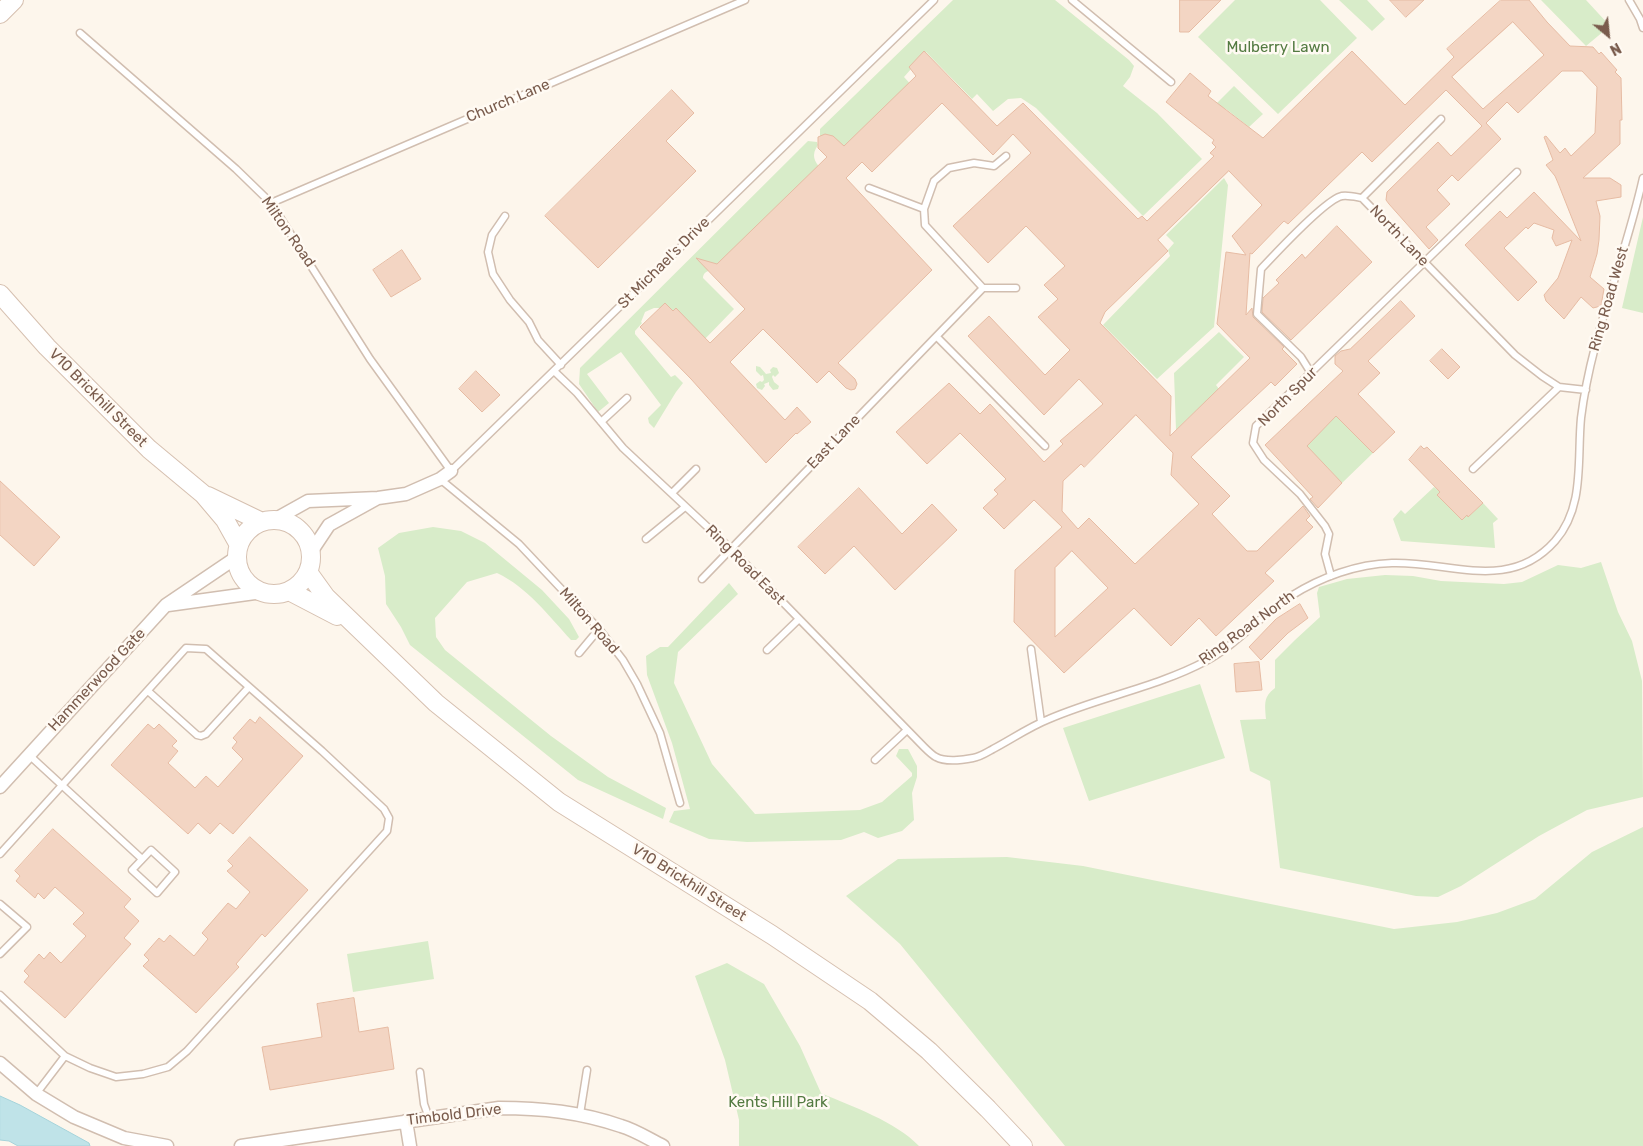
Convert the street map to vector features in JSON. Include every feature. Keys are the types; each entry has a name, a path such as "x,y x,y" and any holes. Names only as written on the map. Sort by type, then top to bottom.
{"street":[{"path":"0,14 14,0"},
{"name":"V10 Brickhill Street","path":"5,299 48,347 149,449 203,494 225,520 238,551"},
{"name":"St Michael's Drive","path":"268,521 308,501 378,498 406,494 440,479 451,471"},
{"name":"V10 Brickhill Street","path":"203,494 268,521"},
{"name":"St Michael's Drive","path":"311,552 329,525 378,498"},
{"path":"268,521 284,522 294,526 308,542 311,552 308,572 303,580 289,591 271,594 262,592 251,587 243,579 238,568 238,551 244,536 252,527 268,521"},
{"name":"Hammerwood Gate","path":"0,787 28,754 166,605 238,551"},
{"name":"V10 Brickhill Street","path":"308,572 326,598 436,704 559,802 772,935 870,1001 928,1051 1023,1146"},
{"name":"V10 Brickhill Street","path":"289,591 352,623"},
{"path":"166,605 262,592"},
{"path":"0,1063 36,1094 111,1140 124,1138 168,1146"},
{"name":"Timbold Drive","path":"240,1146 499,1108 538,1108 580,1114 623,1126 663,1146"},
{"path":"406,1122 410,1146"}],"lane":[{"name":"Church Lane","path":"272,203 745,0"},
{"name":"St Michael's Drive","path":"451,471 934,0"},
{"path":"1072,0 1171,82"},
{"path":"1629,0 1643,28"},
{"name":"Milton Road","path":"80,33 236,169 272,203 370,359 451,471"},
{"path":"1362,198 1441,119"},
{"path":"1006,156 994,166 974,163 949,168 934,181 924,210 925,225 983,288 1016,288"},
{"name":"North Spur","path":"1331,576 1325,554 1329,534 1325,526 1300,494 1264,460 1253,443 1256,426 1517,172"},
{"name":"Ring Road West","path":"1586,390 1592,360 1643,178"},
{"path":"869,188 924,210"},
{"name":"North Lane","path":"1311,373 1301,357 1257,314 1260,269 1333,200 1343,196 1362,198 1515,355 1560,387 1586,390"},
{"path":"505,216 492,235 488,252 493,274 510,300 529,322 538,340 561,365"},
{"name":"East Lane","path":"702,579 983,288"},
{"path":"937,337 1045,446"},
{"name":"Ring Road East","path":"554,371 577,393 623,448 731,549 906,730 937,758"},
{"path":"1473,469 1560,387"},
{"name":"Ring Road North","path":"937,758 957,760 977,758 1041,722 1179,673 1208,660 1272,608 1300,590 1348,570 1389,563 1421,563 1484,572 1510,570 1531,560 1556,540 1571,516 1578,489 1582,418 1586,390"},
{"path":"600,422 627,398"},
{"path":"672,493 696,469"},
{"name":"Milton Road","path":"440,479 519,544 599,629 623,660 637,684 660,733 680,803"},
{"path":"646,539 685,507"},
{"path":"767,650 799,619"},
{"path":"579,653 599,629"},
{"path":"0,854 186,648 206,649 384,809 389,818 387,831 187,1051 168,1067 142,1074 116,1077 90,1068 66,1056 0,995"},
{"path":"1031,649 1041,722"},
{"path":"148,691 196,735 200,736 206,734 248,687"},
{"path":"876,760 906,730"},
{"path":"28,754 142,860"},
{"path":"151,850 175,872 157,892 132,870 142,860 151,850"},
{"path":"0,904 26,927 0,954"},
{"path":"36,1094 66,1056"},
{"path":"580,1114 587,1070"},
{"path":"420,1072 424,1104 428,1118"}],"green space":[{"path":"953,0 1055,0 1129,60 1134,66 1130,77 1123,86 1157,113 1202,159 1143,216 1036,108 1021,98 1008,99 993,111 977,94 972,99 926,52 904,77 916,90 848,157 821,139 820,129"},
{"name":"Mulberry Lawn","path":"1235,0 1320,0 1357,38 1278,114 1198,37"},
{"path":"1339,0 1367,0 1385,19 1372,31"},
{"path":"1541,0 1586,0 1610,26 1586,46"},
{"path":"1234,86 1263,114 1249,127 1226,109 1215,105"},
{"path":"808,141 817,142 818,145 814,158 821,169 704,275 703,278 734,309 702,342 665,315 659,308 645,312 642,323 635,331 635,334 671,377 675,375 683,383 654,428 649,423 648,418 661,405 621,352 587,374 609,403 598,412 579,384 580,368"},
{"path":"1224,178 1228,185 1214,327 1157,379 1103,325 1170,256 1168,250 1174,243 1166,235"},
{"path":"1643,217 1643,313 1622,308"},
{"path":"1219,332 1244,357 1216,385 1219,389 1176,430 1174,373"},
{"path":"756,366 760,367 766,374 771,373 770,370 773,367 777,368 779,373 772,377 779,386 778,389 773,390 769,382 764,384 765,386 762,390 757,388 756,384 764,380 763,375 761,376 756,371"},
{"path":"1336,416 1373,453 1342,483 1306,446"},
{"path":"1434,487 1440,492 1437,495 1462,520 1483,503 1498,519 1493,523 1495,548 1401,541 1393,519 1401,510 1405,514"},
{"path":"433,527 461,531 485,543 542,590 569,619 579,637 576,640 571,640 528,594 497,573 467,582 435,618 436,637 445,650 551,736 608,777 666,808 663,819 578,780 410,645 386,604 385,576 378,548 399,533"},
{"path":"1601,562 1618,612 1632,641 1642,681 1643,797 1587,810 1539,836 1461,886 1438,897 1416,896 1280,868 1270,781 1250,771 1240,720 1266,719 1265,705 1267,698 1275,688 1275,660 1320,617 1317,593 1319,587 1347,579 1385,575 1413,576 1441,581 1504,584 1522,582 1558,565 1581,568"},
{"path":"729,583 738,594 678,652 674,683 712,764 755,814 860,810 882,802 912,776 912,773 896,756 899,749 908,749 917,766 917,777 912,793 914,820 902,831 878,838 864,832 841,840 747,842 709,839 669,822 674,811 690,809 672,743 647,675 646,656 660,647 668,647"},
{"path":"1200,684 1225,758 1089,801 1063,728"},
{"path":"1643,827 1643,1146 1065,1146 900,944 846,896 898,859 1007,857 1083,866 1394,929 1457,922 1497,913 1535,899 1592,852"},
{"path":"428,941 434,979 353,992 347,954"},
{"name":"Kents Hill Park","path":"727,963 764,984 800,1046 821,1093 886,1122 919,1146 739,1146 739,1120 725,1060 695,976"}],"water":[{"path":"0,1096 89,1143 90,1146 18,1146 9,1141 0,1140"}],"building":[{"path":"1180,0 1221,0 1189,32 1180,32"},
{"path":"1390,0 1424,0 1406,17"},
{"path":"1501,0 1529,0 1570,46 1593,47 1599,54 1601,52 1617,70 1615,72 1621,78 1622,120 1620,120 1620,144 1583,178 1610,178 1621,185 1621,197 1596,201 1600,216 1599,240 1590,277 1604,289 1601,306 1593,308 1581,297 1564,319 1546,301 1544,295 1558,278 1572,240 1556,246 1552,238 1554,230 1534,223 1528,229 1526,227 1504,248 1537,282 1518,301 1465,245 1500,211 1507,218 1534,192 1581,241 1555,176 1546,165 1553,160 1544,137 1546,136 1560,153 1565,148 1571,156 1595,133 1597,87 1582,71 1562,71 1518,113 1507,102 1486,123 1501,139 1458,181 1452,175 1437,190 1450,204 1426,227 1438,240 1429,249 1386,200 1387,192 1438,142 1451,156 1482,126 1446,90 1372,162 1362,152 1288,224 1284,221 1252,254 1250,253 1246,315 1252,308 1253,317 1284,347 1282,349 1297,364 1275,386 1271,382 1191,457 1230,496 1212,514 1247,551 1257,551 1303,506 1310,516 1306,520 1313,527 1265,573 1274,581 1216,636 1199,618 1171,646 1134,608 1064,673 1014,622 1015,570 1062,527 1034,500 1004,529 983,508 998,494 994,490 1006,479 960,433 927,464 896,432 949,383 980,414 990,404 1044,462 1063,444 1060,441 1103,404 1079,379 1044,415 968,336 989,316 1045,375 1070,350 1038,317 1058,299 1044,285 1065,266 1026,226 988,263 953,226 1031,153 1013,134 993,155 942,103 872,172 862,162 846,178 932,270 838,363 855,379 857,384 855,389 846,388 829,371 817,383 763,329 730,362 785,420 797,407 811,422 796,433 766,463 691,379 640,327 665,303 673,311 676,308 710,343 745,309 696,258 717,264 827,157 818,148 818,137 825,134 833,136 844,146 916,76 909,67 924,51 997,126 1023,103 1138,219 1142,216 1147,221 1214,156 1210,153 1216,147 1212,143 1214,140 1166,102 1190,73 1211,91 1208,96 1263,138 1352,51 1405,105 1454,57 1447,49","holes":["1513,22 1544,55 1483,109 1452,77","1229,171 1262,205 1232,236 1246,255 1226,252 1217,324 1250,358 1170,436 1171,396 1100,323 1105,312 1168,251 1158,240","1136,415 1173,453 1171,475 1199,504 1135,564 1089,518 1078,529 1062,511 1063,481 1081,464 1084,467","1072,551 1108,588 1055,637 1055,568"]},
{"path":"672,90 694,113 666,141 696,171 598,268 545,216"},
{"path":"1337,226 1372,262 1291,340 1262,312 1263,298 1279,283 1276,280 1302,254 1305,258"},
{"path":"402,250 421,279 391,297 373,270"},
{"path":"1401,301 1415,316 1368,361 1380,373 1358,394 1395,432 1373,453 1336,416 1307,446 1342,483 1318,508 1310,499 1313,497 1265,445 1343,371 1335,364 1335,356 1341,351 1350,349"},
{"path":"1442,349 1460,367 1448,379 1430,361"},
{"path":"476,371 500,395 482,412 459,389"},
{"path":"1421,446 1424,449 1427,447 1483,503 1468,517 1467,515 1462,520 1437,495 1440,492 1409,460"},
{"path":"0,481 60,537 34,566 0,535"},
{"path":"859,488 902,534 932,504 957,530 895,590 854,546 825,574 798,547"},
{"path":"1300,604 1308,618 1288,633 1261,660 1249,647 1276,619"},
{"path":"1259,662 1262,690 1236,692 1234,664"},
{"path":"260,717 303,756 233,834 220,823 210,834 198,823 188,834 111,765 148,724 154,729 159,724 177,741 172,746 178,751 168,763 195,788 206,776 218,787 243,759 232,748 237,742 233,738 250,719 255,723"},
{"path":"53,829 131,899 124,907 139,921 124,938 131,944 65,1018 24,982 29,976 24,971 39,954 44,959 50,952 61,963 86,936 73,924 84,913 55,887 44,899 38,893 35,898 16,881 20,876 15,871"},
{"path":"250,837 308,890 265,937 262,934 236,964 239,967 196,1013 143,966 149,960 144,955 159,938 164,942 170,935 194,956 208,939 202,933 228,903 236,909 250,892 227,871 233,866 228,861"},
{"path":"354,998 359,1032 388,1027 394,1069 270,1090 262,1047 322,1037 317,1004"}]}
